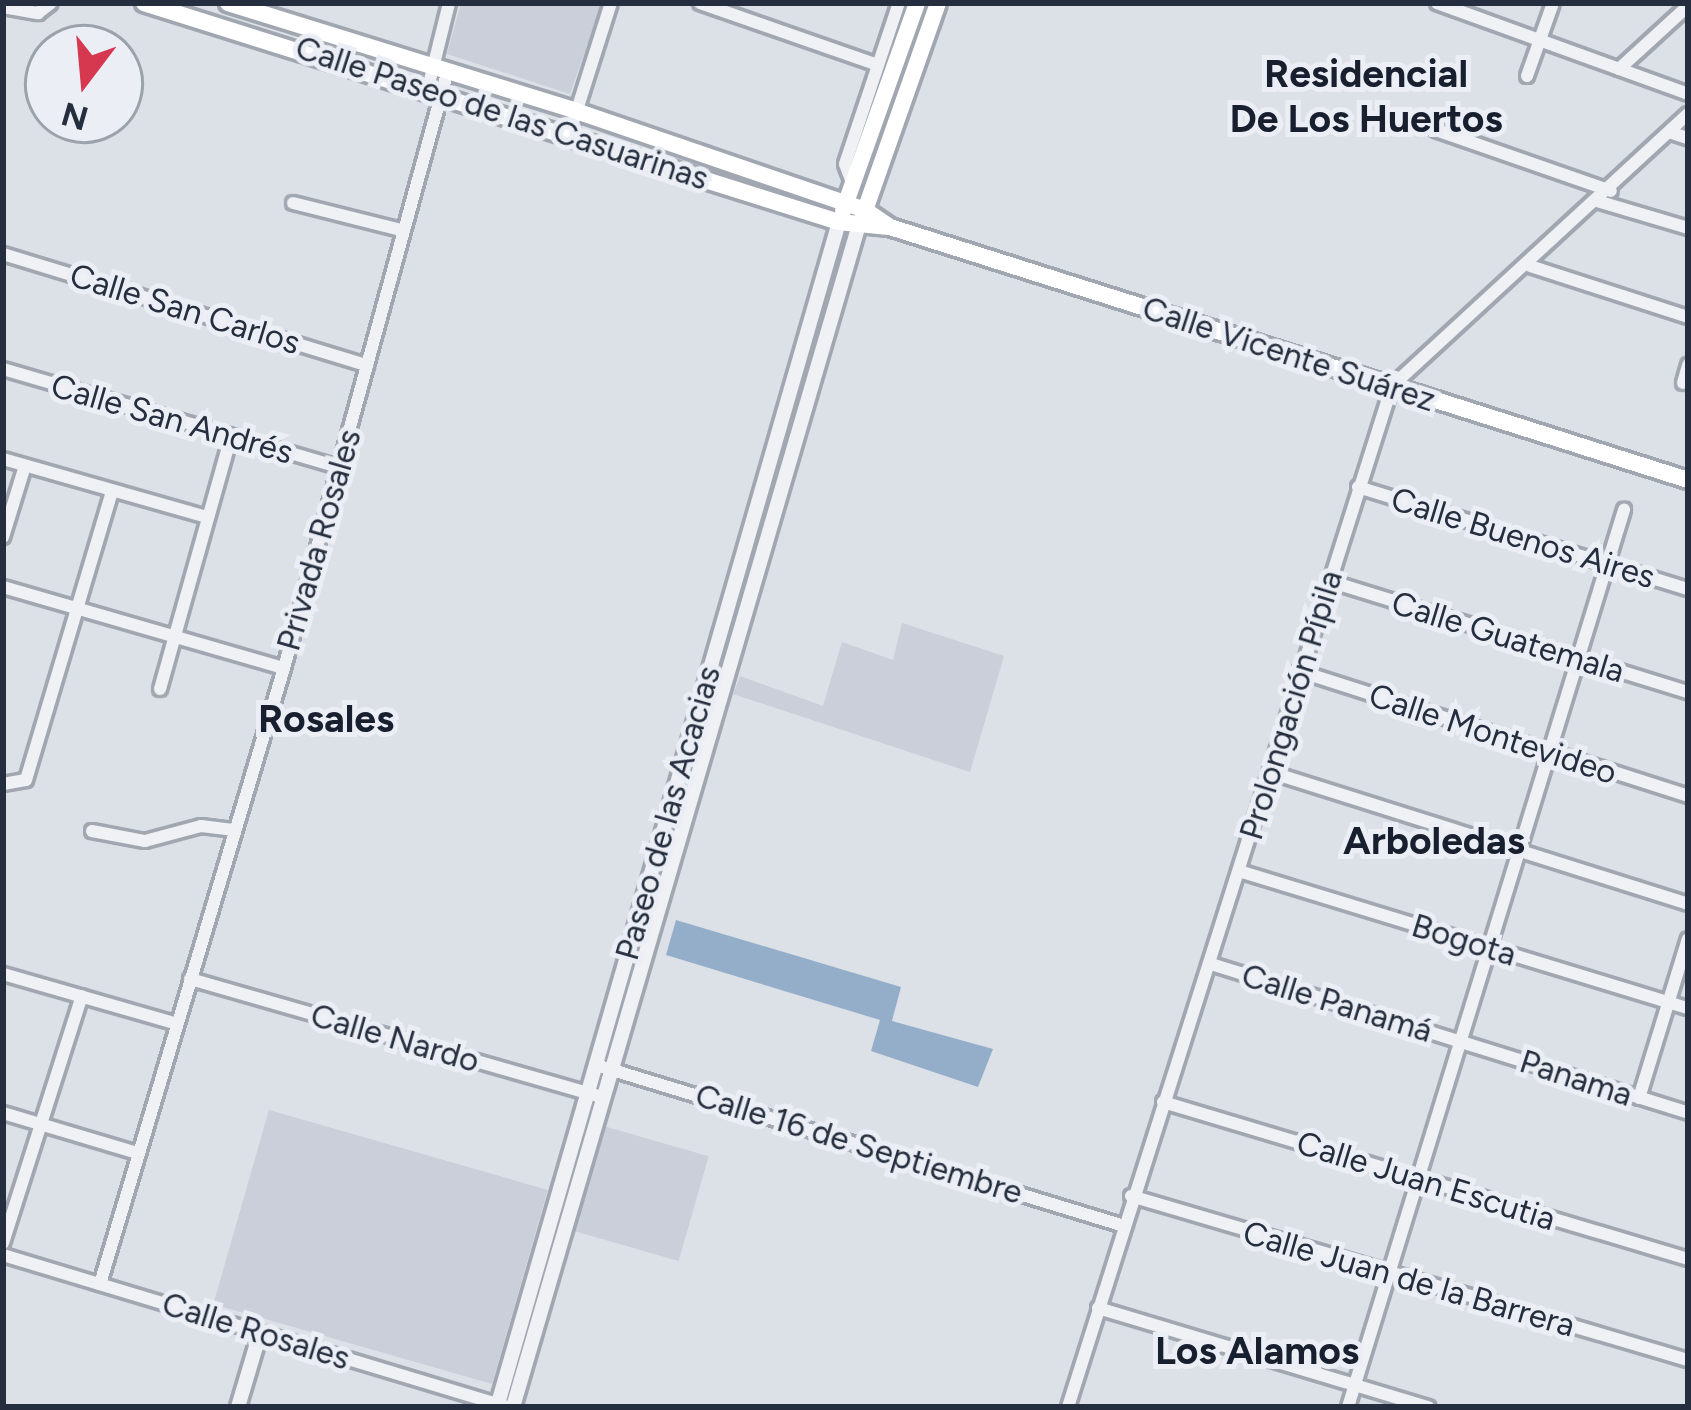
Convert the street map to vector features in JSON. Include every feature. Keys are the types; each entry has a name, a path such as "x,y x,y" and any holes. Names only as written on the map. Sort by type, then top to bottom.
{"main road":[{"name":"Calle Paseo de las Casuarinas","path":"144,3 571,132 839,222 862,219"},
{"path":"839,222 917,3"},
{"path":"862,219 938,3"},
{"name":"Calle Paseo de las Casuarinas","path":"236,4 576,111 846,203 862,219"},
{"name":"Calle Vicente Suárez","path":"862,219 1688,480"}],"street":[{"path":"3,7 38,13 51,3"},
{"name":"Privada Rosales","path":"100,1284 340,468 436,90 449,3"},
{"path":"571,132 611,3"},
{"path":"700,3 878,65"},
{"path":"853,184 845,164 899,3"},
{"path":"1437,3 1688,94"},
{"path":"1527,76 1553,3"},
{"path":"1619,69 1688,6"},
{"path":"1392,386 1611,191 1688,114"},
{"path":"1436,130 1611,191"},
{"path":"1669,132 1688,138"},
{"path":"1597,201 1688,227"},
{"path":"293,203 401,230"},
{"name":"Paseo de las Acacias","path":"504,1406 594,1095 862,219"},
{"name":"Paseo de las Acacias","path":"603,1067 839,222"},
{"name":"Calle San Carlos","path":"3,254 367,365"},
{"path":"1529,266 1688,316"},
{"path":"1683,383 1688,365"},
{"name":"Calle San Andrés","path":"3,370 340,468"},
{"name":"Prolongación Pípila","path":"1068,1407 1121,1225 1210,964 1392,386"},
{"path":"160,689 231,436"},
{"path":"3,459 206,517"},
{"path":"3,537 25,466"},
{"name":"Calle Buenos Aires","path":"1358,487 1688,589"},
{"path":"7,785 26,780 112,492"},
{"path":"1348,1407 1526,850 1624,510"},
{"name":"Calle Guatemala","path":"1329,581 1688,692"},
{"path":"3,587 284,668"},
{"name":"Calle Montevideo","path":"1299,671 1688,796"},
{"path":"1270,772 1688,904"},
{"path":"92,831 145,841 201,826 233,830"},
{"name":"Bogota","path":"1239,871 1688,1008"},
{"path":"1640,1098 1688,939"},
{"name":"Calle Panamá","path":"1210,964 1464,1042"},
{"path":"3,974 176,1024"},
{"name":"Calle Nardo","path":"190,979 594,1095"},
{"path":"3,1243 82,996"},
{"name":"Panama","path":"1464,1042 1688,1113"},
{"name":"Calle 16 de Septiembre","path":"603,1067 1121,1225"},
{"name":"Calle Juan Escutia","path":"1163,1102 1688,1259"},
{"path":"3,1113 137,1153"},
{"name":"Calle Juan de la Barrera","path":"1131,1196 1688,1360"},
{"name":"Calle Rosales","path":"3,1255 504,1406"},
{"path":"1098,1308 1428,1407"},
{"path":"238,1407 260,1333"}],"shaded area":[{"path":"461,3 602,3 570,94 447,54"},
{"path":"902,623 1004,656 970,772 733,694 740,676 823,706 842,642 893,660"},
{"path":"269,1110 548,1190 492,1384 213,1304"},
{"path":"600,1125 709,1156 679,1261 570,1230"}],"water":[{"path":"676,920 901,987 892,1021 993,1049 978,1087 871,1051 880,1020 666,955"}],"district":[{"name":"Residencial De Los Huertos","path":"1366,98"},
{"name":"Rosales","path":"326,719"},
{"name":"Arboledas","path":"1434,841"},
{"name":"Los Alamos","path":"1257,1351"}]}
